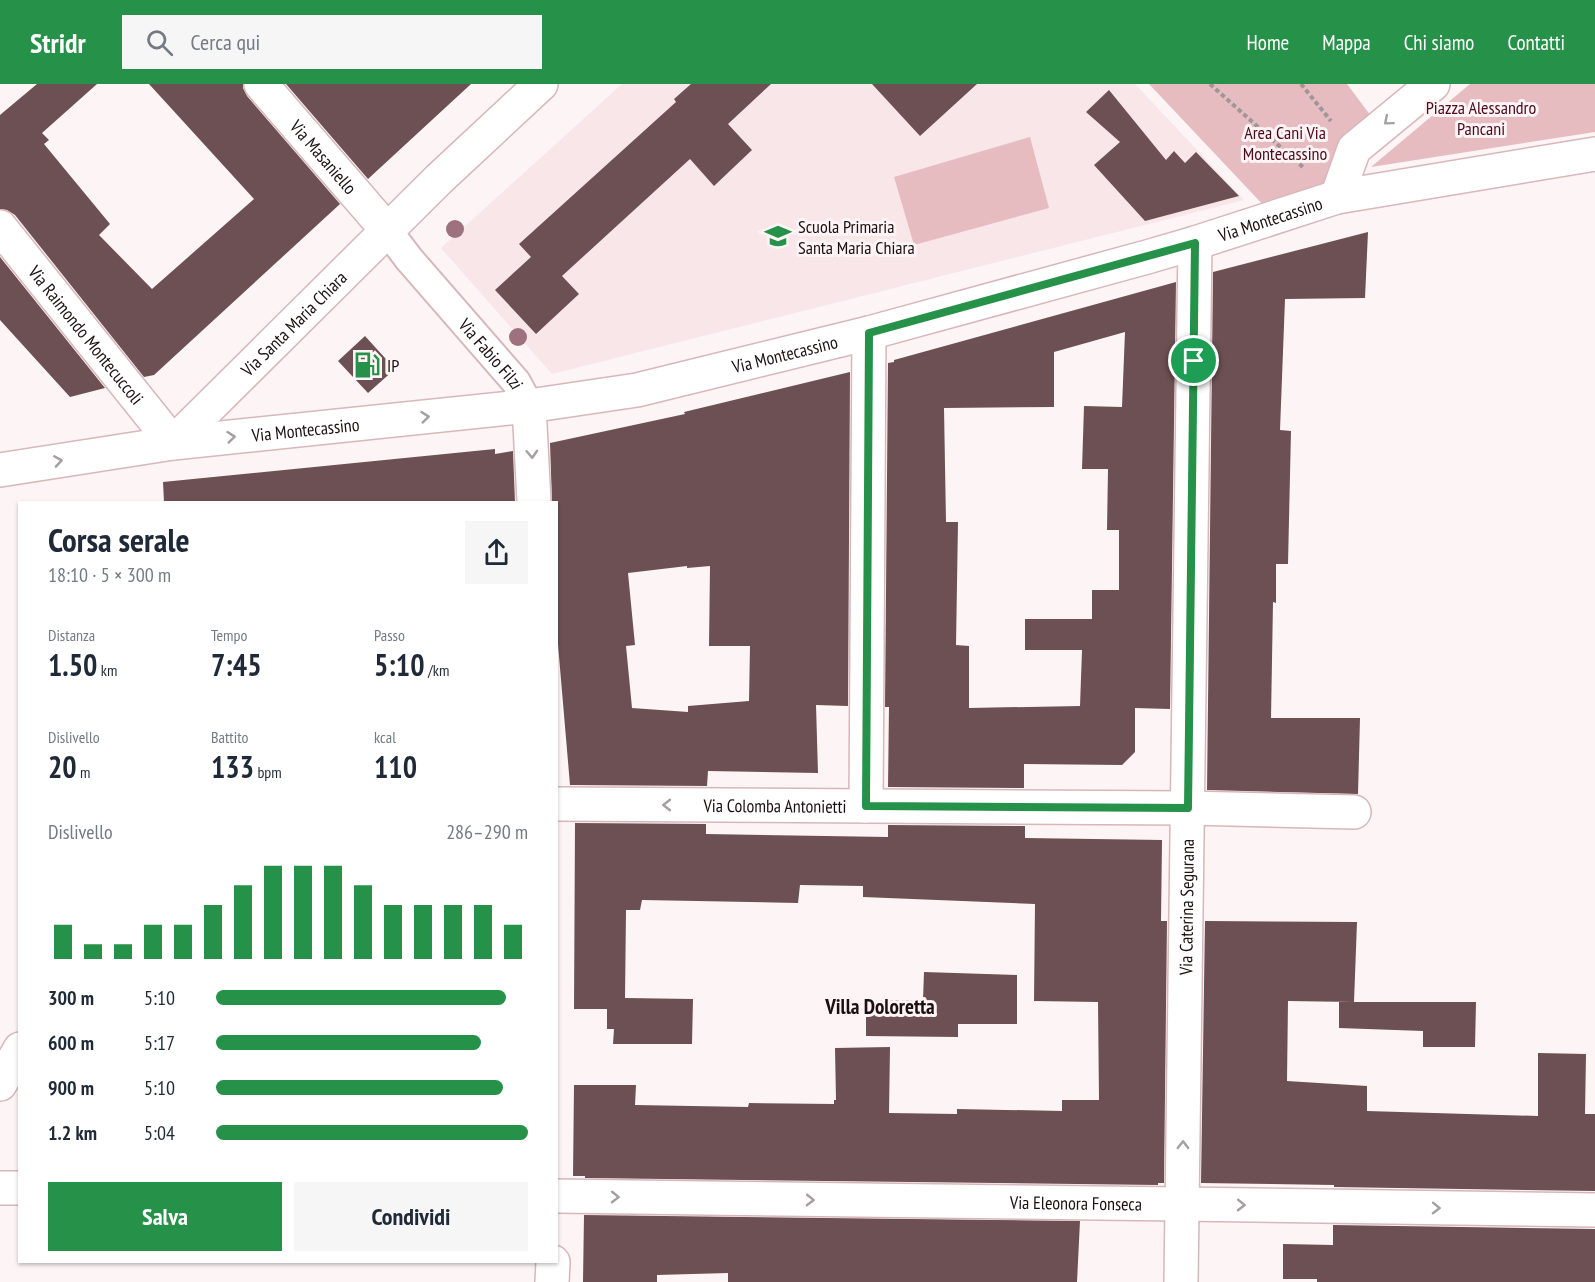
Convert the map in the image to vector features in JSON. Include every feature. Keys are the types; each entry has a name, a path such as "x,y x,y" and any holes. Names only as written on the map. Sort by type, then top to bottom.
{"street":[{"name":"Via Masaniello","path":"261,84 387,230"},
{"name":"Via Santa Maria Chiara","path":"172,443 439,179 541,84"},
{"path":"1337,197 1354,149 1433,84"},
{"name":"Via Montecassino","path":"172,443 529,405 637,390 869,333 1195,243 1337,197 1595,154"},
{"name":"Via Raimondo Montecuccoli","path":"0,227 172,443"},
{"name":"Via Fabio Filzi","path":"387,230 409,259 516,382 529,405 534,501"},
{"name":"Via Caterina Segurana","path":"1181,1282 1195,243"},
{"path":"866,806 869,333"},
{"path":"0,470 172,443"},
{"name":"Via Colomba Antonietti","path":"558,804 1188,808 1354,812"},
{"path":"0,1084 18,1052"},
{"path":"0,1188 18,1188"},
{"name":"Via Eleonora Fonseca","path":"558,1196 1595,1210"},
{"path":"552,1282 553,1263"}],"path":[{"path":"1210,84 1337,197"},
{"path":"1301,84 1354,149"}],"shaded area":[{"name":"Scuola Primaria Santa Maria Chiara","path":"622,84 1135,84 1244,200 552,374 441,248"}],"green space":[{"name":"Area Cani Via Montecassino","path":"1149,84 1347,84 1371,116 1329,188 1267,209"},
{"name":"Piazza Alessandro Pancani","path":"1470,84 1595,84 1595,132 1371,167"},
{"path":"1030,137 1049,208 914,245 894,177"}],"building":[{"path":"37,84 97,84 42,133 49,140 44,144 110,224 99,235 152,289 254,199 149,84 243,84 247,96 340,204 154,375 144,377 15,215 0,209 0,115"},
{"path":"286,84 471,84 368,179"},
{"path":"691,84 771,84 728,124 752,150 714,186 690,159 562,276 579,294 536,334 495,290 531,257 519,244 676,102 674,99"},
{"path":"872,84 977,84 920,136"},
{"path":"1109,90 1166,160 1174,151 1185,163 1196,152 1239,196 1145,221 1094,165 1120,142 1086,112"},
{"path":"1368,232 1365,298 1285,299 1280,430 1291,431 1288,564 1276,564 1276,603 1273,602 1271,718 1360,718 1358,794 1207,790 1213,272"},
{"path":"0,257 105,388 70,397 0,320"},
{"path":"1176,282 1170,709 1135,708 1135,752 1122,765 1024,764 1024,788 888,787 889,707 885,707 888,363","holes":["1125,332 1122,407 1084,406 1082,469 1108,469 1107,530 1119,530 1119,590 1092,590 1092,619 1025,619 1025,650 1082,650 1080,706 969,708 969,646 956,645 958,522 946,522 944,408 1054,407 1054,352"]},
{"name":"IP","path":"365,336 395,369 368,393 338,361"},
{"path":"850,372 848,706 816,705 818,773 708,771 707,786 570,785 558,644 558,501 552,501 550,443 685,414 684,412","holes":["687,566 687,568 710,566 709,646 750,646 749,701 688,706 688,712 632,708 626,646 635,645 628,573"]},
{"path":"495,449 495,454 513,451 515,501 164,501 163,482"},
{"path":"575,823 706,824 706,834 888,837 888,825 1025,826 1025,838 1162,840 1161,921 1167,921 1164,1183 1158,1183 1158,1185 585,1178 585,1176 573,1176 574,1085 636,1085 635,1105 748,1107 749,1103 834,1104 836,1100 835,1048 890,1047 889,1113 957,1114 957,1109 1062,1111 1062,1100 1099,1100 1098,1002 1034,1001 1035,904 863,897 863,886 800,885 798,903 642,900 640,910 626,910 625,998 693,999 692,1044 613,1044 614,1029 607,1029 607,1009 574,1009"},
{"path":"1205,921 1357,922 1354,1002 1288,1001 1287,1081 1367,1086 1367,1111 1538,1116 1538,1053 1586,1054 1585,1114 1595,1114 1595,1191 1201,1183"},
{"path":"924,972 1017,975 1017,1024 958,1024 958,1037 866,1036 866,1001 923,1000"},
{"path":"1339,1002 1476,1002 1475,1047 1423,1047 1423,1031 1339,1028"},
{"path":"584,1215 1080,1221 1077,1282 728,1282 728,1273 657,1275 657,1282 583,1282"},
{"path":"1333,1225 1595,1229 1595,1282 1317,1282 1317,1279 1283,1279 1283,1244 1333,1245"}],"place":[{"name":"Scuola Primaria Santa Maria Chiara","path":"778,236"},
{"name":"IP","path":"367,365"}],"district":[{"name":"Villa Doloretta","path":"880,1006"}],"route":[{"path":"1195,243 1194,361 1188,808 866,806 869,333 1195,243"}]}
